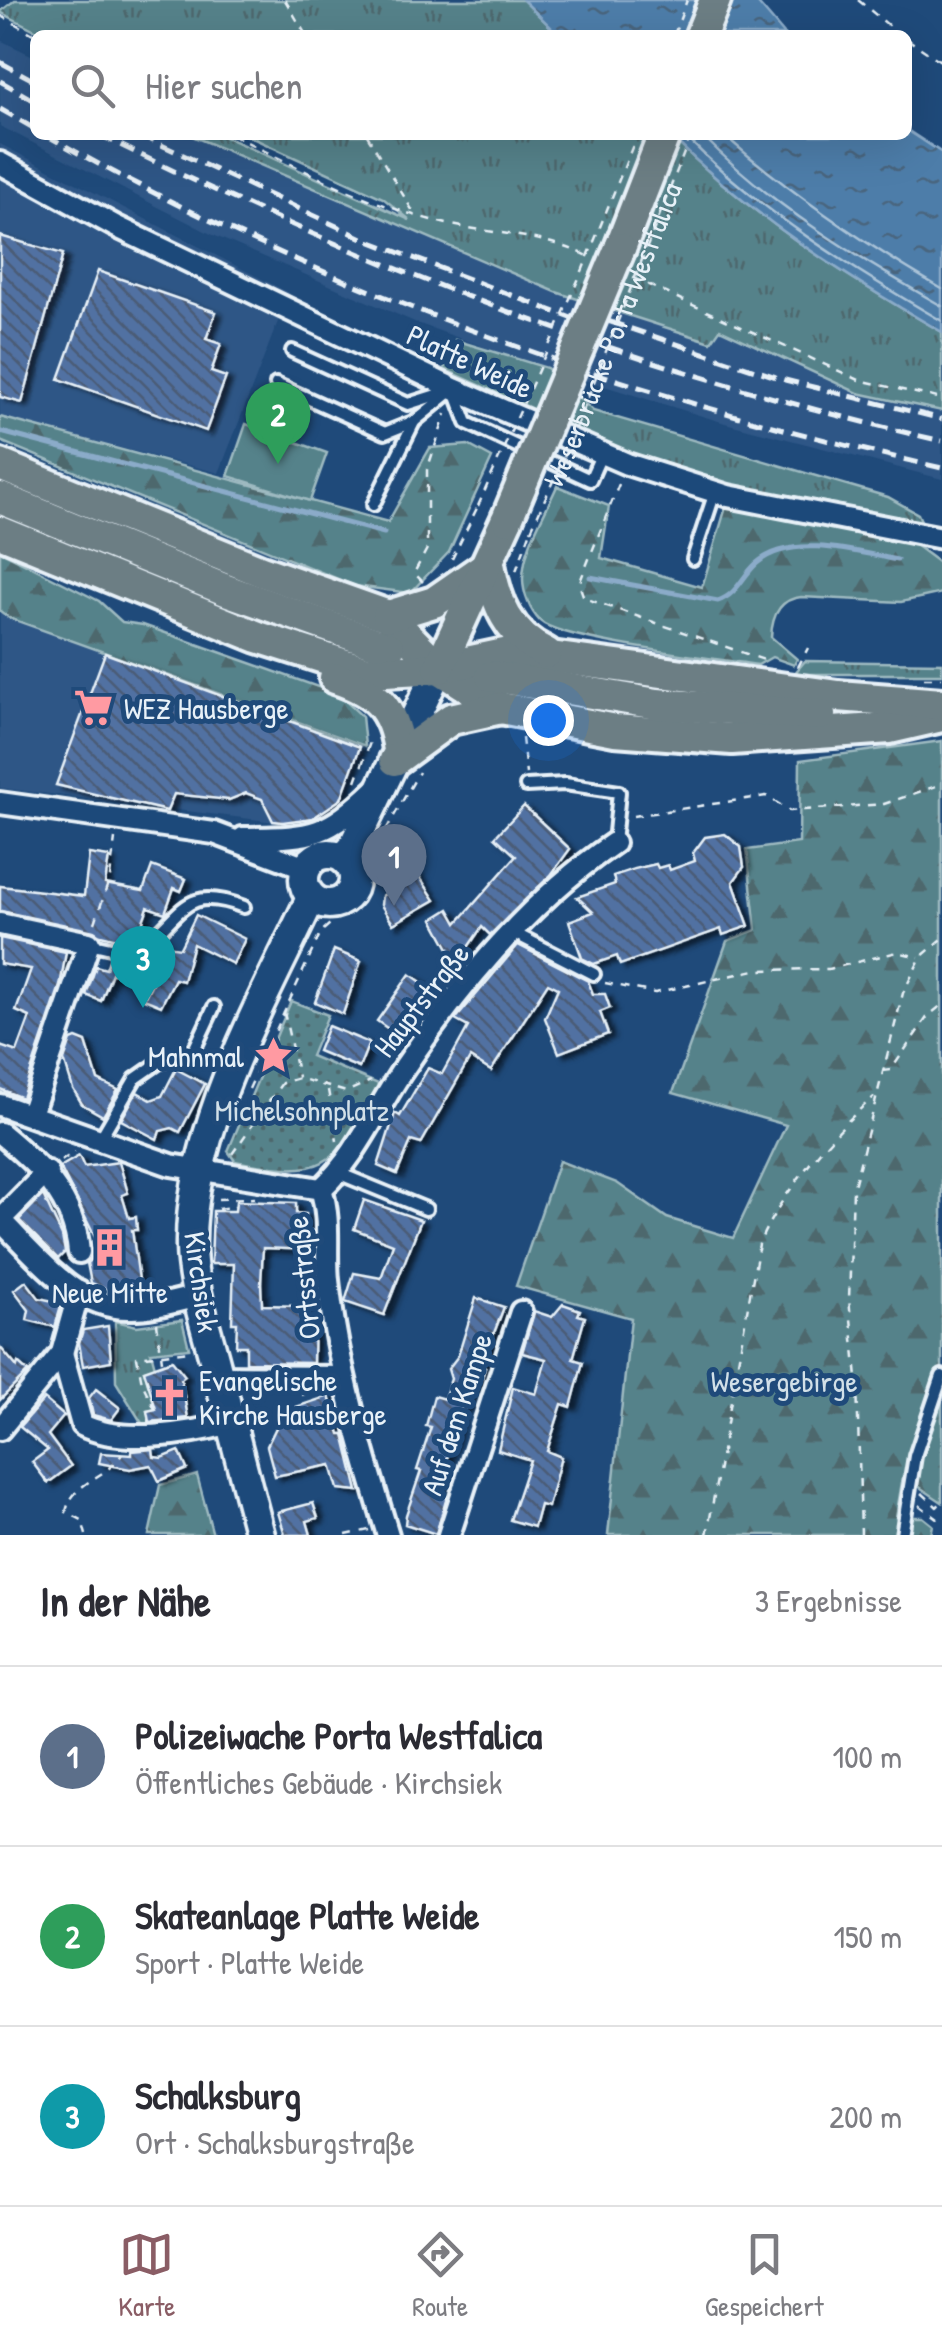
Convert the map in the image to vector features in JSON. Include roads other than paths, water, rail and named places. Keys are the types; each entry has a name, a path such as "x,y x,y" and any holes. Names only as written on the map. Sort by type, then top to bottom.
{"main road":[{"path":"704,30 715,0"},
{"name":"Weserbrücke Porta Westfalica","path":"501,572 662,140"},
{"path":"0,465 260,571 388,616 439,668 510,717"},
{"path":"0,498 226,590 389,648"},
{"path":"0,532 258,637 368,672 439,668 497,653 550,655 942,710"},
{"path":"388,616 434,602 501,572"},
{"path":"501,572 505,618 521,637 550,655"},
{"path":"356,862 324,854 306,868 304,884 318,901 340,902 351,892 356,862 439,668 501,572"},
{"path":"258,637 297,665 378,697 394,722 401,763"},
{"path":"491,676 572,692 730,712 826,716 942,710"},
{"path":"401,763 451,719 510,717 732,739 890,728 942,710"},
{"name":"Kirchsiek","path":"260,1535 198,1296 191,1250 207,1172 236,1092 243,1042 318,901"}],"street":[{"name":"Platte Weide","path":"0,163 115,226 454,389 627,464 721,494 942,538"},
{"path":"0,803 236,838 319,834 338,825 401,763"},
{"path":"236,838 306,868"},
{"name":"Hauptstraße","path":"321,1189 342,1168 462,987 564,882 614,843"},
{"path":"0,924 90,943 31,1114"},
{"path":"0,1105 207,1172 321,1189"},
{"path":"0,1132 47,1172 73,1220 79,1252"},
{"path":"47,1172 0,1220 78,1292 97,1304 128,1308 198,1296"},
{"name":"Ortsstraße","path":"321,1189 327,1217 328,1281 346,1372 387,1530"},
{"path":"0,1429 62,1353 78,1292"},
{"name":"Auf dem Kampe","path":"449,1535 520,1312"},
{"path":"62,1353 82,1425 96,1432 134,1436 186,1433 231,1423"}],"lane":[{"path":"292,351 408,404 454,389"},
{"path":"276,384 386,433 414,421 454,389"},
{"path":"454,389 467,423 590,480 602,454"},
{"path":"373,505 414,421"},
{"path":"693,559 721,494"},
{"path":"526,786 565,784 619,792 614,843"},
{"path":"90,943 128,952 140,949 200,896 214,896 244,907"},
{"path":"514,933 594,974"},
{"path":"93,1136 135,1079 158,1063 194,1050 214,1007"},
{"path":"342,1168 426,1209"},
{"path":"214,1360 346,1372"},
{"path":"902,1535 906,1496 942,1376"}],"water":[{"path":"523,0 755,0 781,30 554,30"},
{"path":"912,133 942,153 942,332 800,243 675,140 912,140"}],"waterway":[{"path":"1,432 384,533"},
{"path":"590,577 718,601 735,589 757,563 788,549 825,547 897,560"}],"railway":[{"path":"0,62 30,78"},
{"path":"0,81 30,98"},
{"path":"0,109 30,126"},
{"path":"55,140 258,242 482,334 712,409 942,468"},
{"path":"110,140 304,230 512,313 725,384 942,441"},
{"path":"151,140 369,241 600,329"},
{"path":"587,314 785,380 942,419"}],"place":[{"name":"Skateanlage Platte Weide","path":"278,464"},
{"name":"WEZ Hausberge","path":"94,708"},
{"name":"Polizeiwache Porta Westfalica","path":"394,906"},
{"name":"Schalksburg","path":"143,1008"},
{"name":"Mahnmal","path":"274,1056"},
{"name":"Neue Mitte","path":"110,1248"},
{"name":"Evangelische Kirche Hausberge","path":"169,1397"}],"park label":[{"name":"Michelsohnplatz","path":"302,1110"},
{"name":"Wesergebirge","path":"784,1381"}]}
